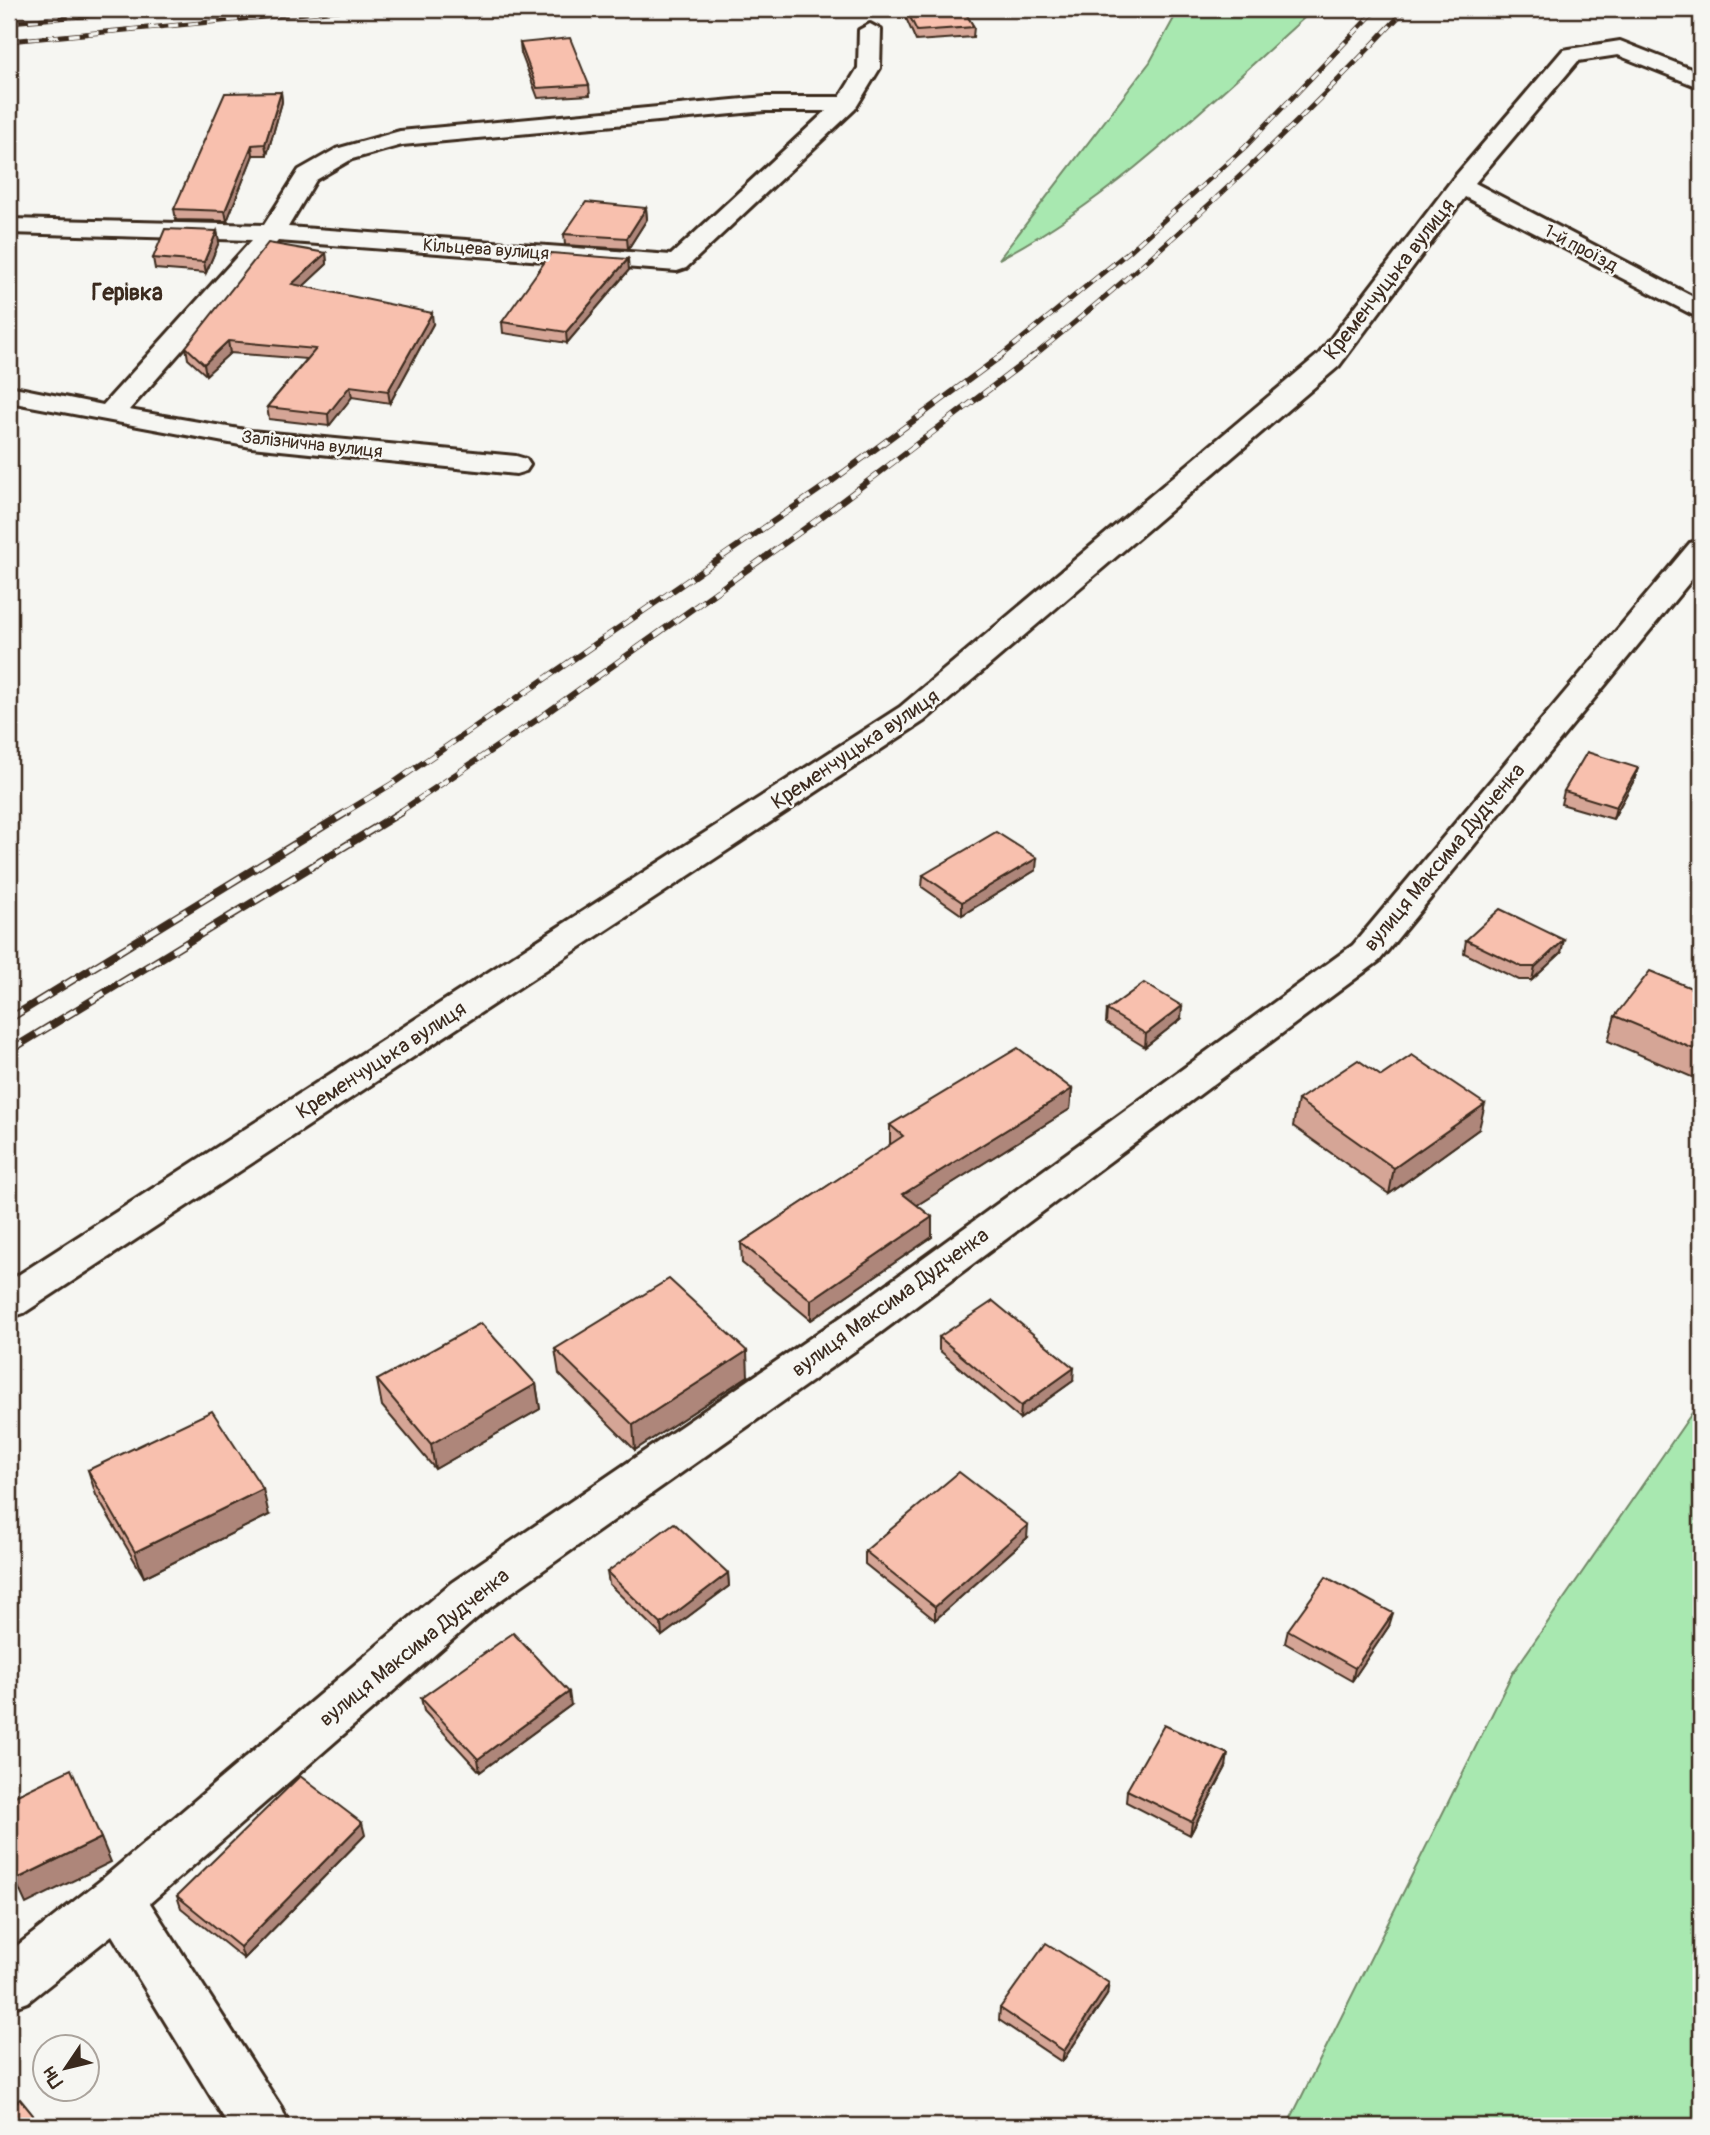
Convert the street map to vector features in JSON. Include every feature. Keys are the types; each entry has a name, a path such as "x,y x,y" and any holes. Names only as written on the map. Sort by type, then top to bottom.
{"street":[{"name":"Кільцева вулиця","path":"9,226 272,233 677,263 847,104 869,68 870,30"},
{"name":"Кременчуцька вулиця","path":"9,1302 912,714 1329,360 1461,185 1570,55 1619,48 1701,81"},
{"path":"110,415 272,233 307,174 344,154 400,138 765,104 847,104"},
{"name":"1-й проїзд","path":"1461,185 1701,311"},
{"name":"Залізнична вулиця","path":"9,394 110,415 251,439 516,465"},
{"name":"вулиця Максима Дудченка","path":"9,1984 118,1898 468,1597 865,1322 1366,953 1701,549"},
{"path":"118,1898 261,2126"}],"green space":[{"path":"1179,9 1314,9 1202,111 1125,176 1043,234 999,259 1150,62"},
{"path":"1701,1400 1701,2126 1287,2126 1512,1674"}],"building":[{"path":"906,9 963,9 974,27 917,31"},
{"path":"570,38 589,85 537,88 520,43"},
{"path":"281,92 265,144 252,145 225,211 174,209 225,93"},
{"path":"586,202 646,208 627,238 564,234"},
{"path":"165,229 217,231 204,262 153,258"},
{"path":"268,243 326,253 292,284 432,313 388,391 350,386 328,414 267,407 316,349 228,341 204,364 186,347"},
{"path":"551,253 628,259 566,332 502,322"},
{"path":"1587,752 1638,768 1616,807 1564,791"},
{"path":"996,832 1037,858 962,902 923,875"},
{"path":"1500,909 1564,940 1535,967 1522,967 1466,940"},
{"path":"1650,971 1701,992 1701,1052 1615,1016"},
{"path":"1144,983 1182,1006 1146,1034 1107,1010"},
{"path":"1018,1048 1072,1089 903,1194 932,1217 811,1300 741,1243 903,1136 890,1125"},
{"path":"1412,1055 1485,1104 1394,1168 1298,1100 1358,1060 1381,1076"},
{"path":"669,1279 747,1351 633,1425 555,1349"},
{"path":"993,1301 1074,1368 1021,1406 939,1337"},
{"path":"481,1323 536,1384 431,1444 377,1380"},
{"path":"212,1411 263,1489 135,1552 88,1470"},
{"path":"959,1472 1028,1525 935,1607 865,1551"},
{"path":"674,1523 728,1573 661,1624 607,1572"},
{"path":"1326,1577 1393,1613 1355,1668 1288,1630"},
{"path":"513,1633 569,1692 478,1759 421,1698"},
{"path":"1164,1725 1228,1754 1192,1822 1127,1790"},
{"path":"71,1769 101,1838 15,1880 9,1864 9,1799"},
{"path":"300,1776 362,1823 240,1947 177,1896"},
{"path":"1046,1943 1109,1983 1064,2051 1000,2008"},
{"path":"20,2099 42,2126 9,2126 9,2108"}],"railway":[{"path":"9,22 169,9"},
{"path":"9,41 350,9"},
{"path":"998,358 1132,249 1245,147 1377,9"},
{"path":"1031,358 1130,276 1225,190 1317,101 1406,9"},
{"path":"344,813 395,782 832,481 1001,356"},
{"path":"398,813 538,719 821,517 1033,356"},
{"path":"9,1019 347,812"},
{"path":"9,1051 401,812"}],"district":[{"name":"Герівка","path":"127,292"}]}
